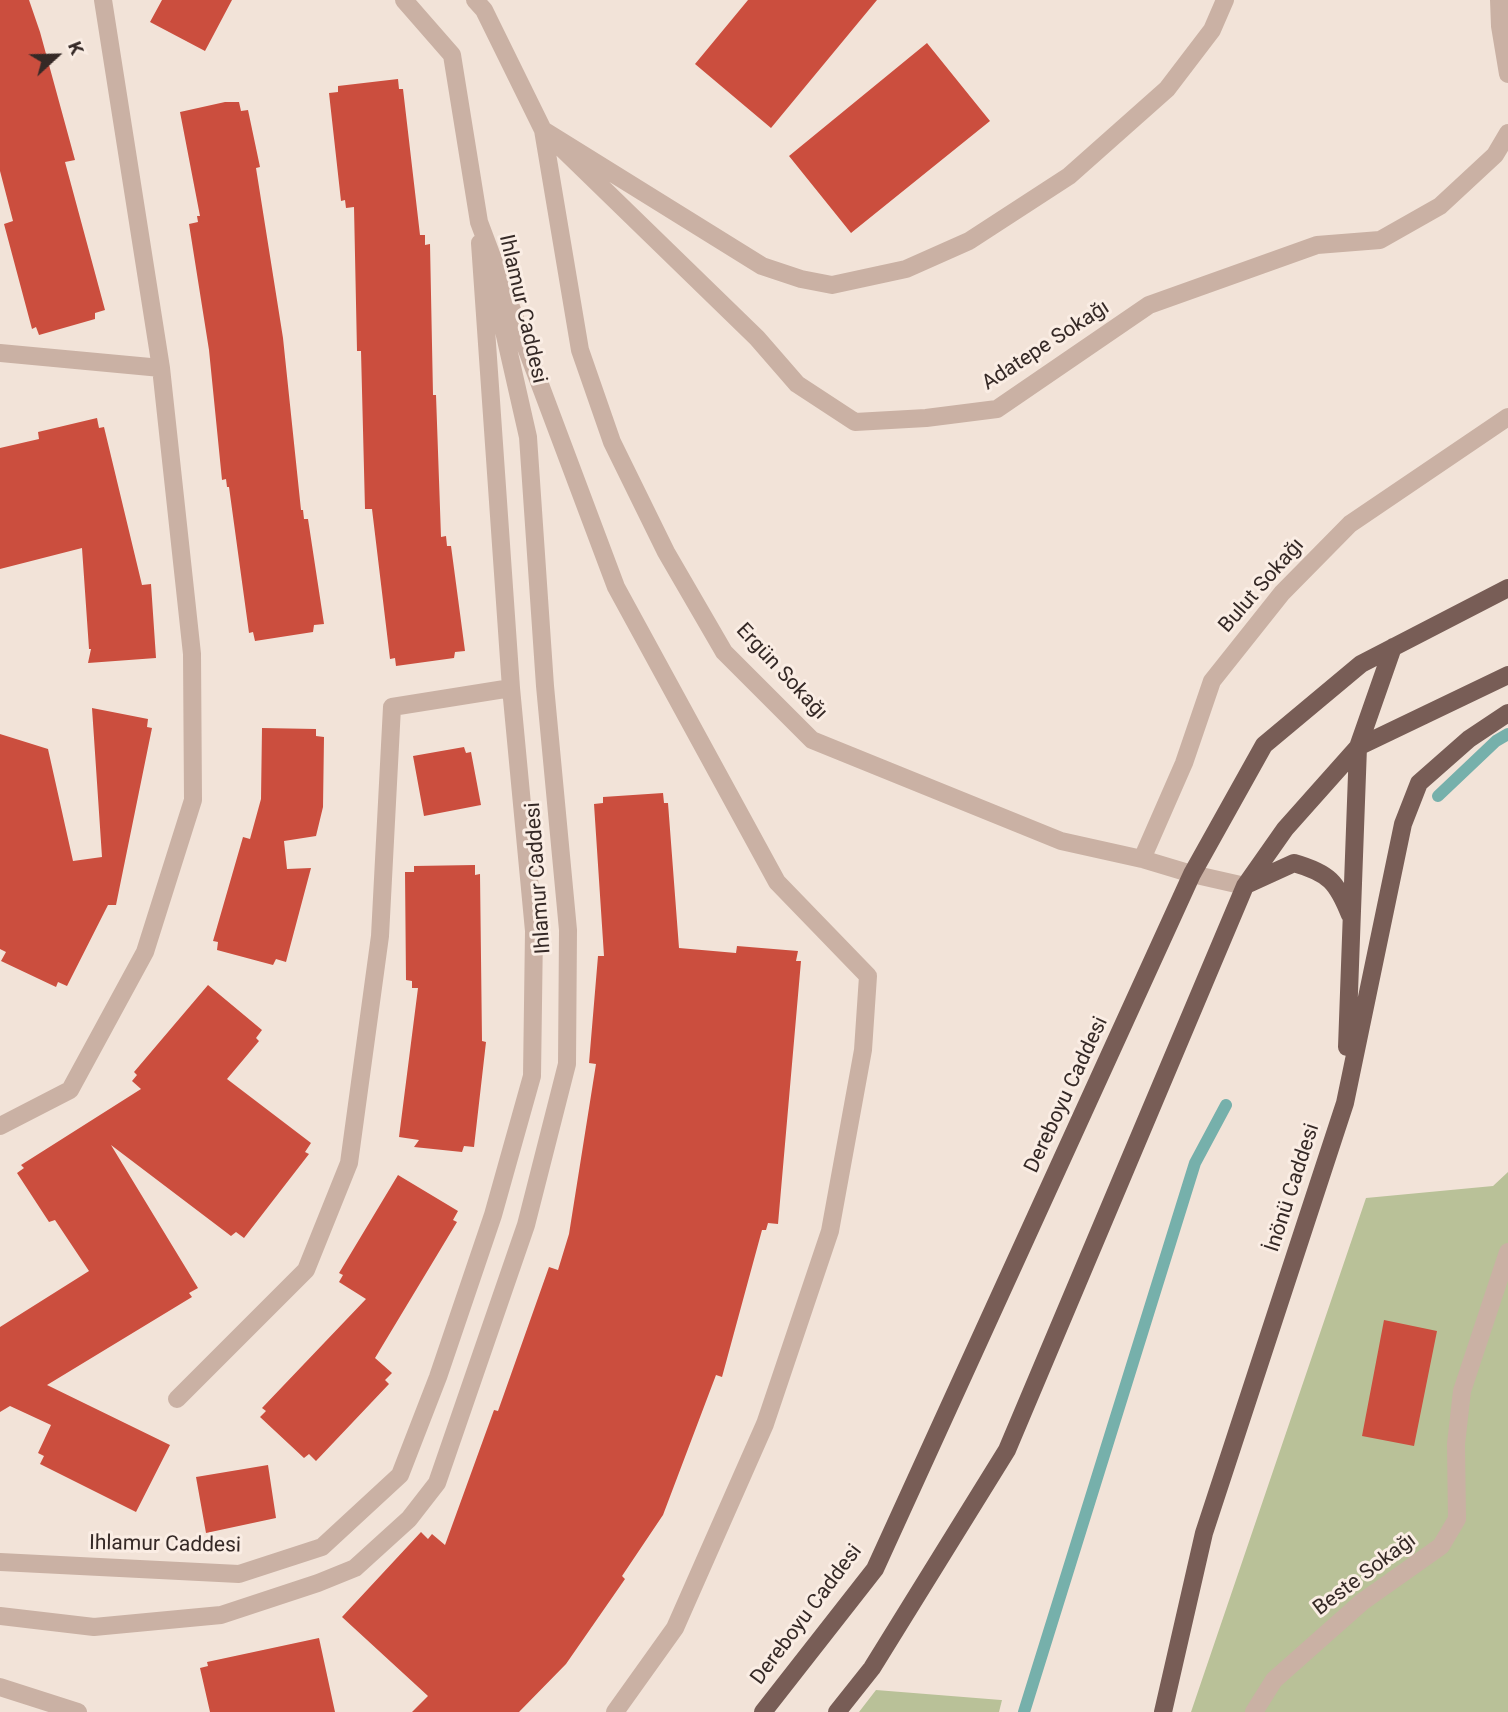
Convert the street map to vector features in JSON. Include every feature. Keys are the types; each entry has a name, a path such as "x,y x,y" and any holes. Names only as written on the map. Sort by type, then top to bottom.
{"main road":[{"name":"Dereboyu Caddesi","path":"763,1712 875,1569 1192,874 1264,744 1361,663 1508,588"},
{"path":"1345,1103 1359,747 1393,647"},
{"path":"837,1712 872,1668 1007,1450 1245,886 1285,829 1359,747 1508,675"},
{"name":"İnönü Caddesi","path":"1163,1712 1204,1533 1345,1103 1403,824 1419,783 1469,739 1508,713"},
{"path":"1245,886 1294,863 1320,870 1341,892 1353,922"}],"street":[{"path":"0,1126 70,1090 145,952 193,800 192,654 161,368 103,0"},
{"path":"404,0 452,55 479,222 616,587 777,881 868,976 863,1050 830,1231 765,1424 675,1628 615,1712"},
{"path":"475,0 484,10 543,130 762,266 801,279 832,285 906,269 969,241 1069,176 1167,89 1212,30 1225,0"},
{"path":"1499,0 1500,26 1508,74"},
{"name":"Adatepe Sokağı","path":"543,130 757,338 797,384 855,422 926,418 997,409 1149,305 1317,245 1380,240 1440,206 1495,155 1508,133"},
{"name":"Ergün Sokağı","path":"543,130 580,350 589,377 612,442 666,552 724,652 812,740 1061,841 1245,886"},
{"name":"Ihlamur Caddesi","path":"0,1562 239,1574 322,1547 400,1475 438,1377 493,1215 532,1076 534,931 511,688 479,222"},
{"name":"Ihlamur Caddesi","path":"0,1616 93,1627 221,1615 355,1568 409,1519 437,1483 472,1383 526,1224 568,1064 568,930 544,686 528,437 479,222"},
{"path":"0,354 161,368"},
{"name":"Bulut Sokağı","path":"1142,859 1184,763 1212,681 1282,593 1350,524 1508,416"},
{"path":"177,1399 306,1270 349,1163 380,936 392,707 511,688"},
{"name":"Beste Sokağı","path":"1254,1712 1274,1680 1362,1602 1441,1546 1457,1519 1456,1444 1462,1391 1508,1252"},
{"path":"0,1687 78,1712"}],"green space":[{"path":"1508,1172 1508,1712 1191,1712 1366,1198 1493,1186"},
{"path":"876,1690 1002,1700 999,1712 859,1712"}],"building":[{"path":"0,0 29,0 40,32 75,160 65,162 105,310 95,313 95,319 39,335 36,327 32,329 4,224 13,221 0,171"},
{"path":"162,0 232,0 205,51 150,22"},
{"path":"748,0 877,0 771,128 695,64"},
{"path":"927,43 990,121 851,233 789,156"},
{"path":"398,79 399,89 403,89 420,235 425,235 425,245 430,244 433,395 436,395 441,537 446,536 447,546 451,546 465,651 455,652 454,658 396,666 395,658 390,659 372,509 365,509 361,351 357,351 354,207 346,208 345,200 341,201 329,93 338,92 338,86"},
{"path":"225,102 239,102 241,111 248,110 260,167 256,168 283,338 301,510 304,519 308,519 324,624 314,625 313,632 255,641 253,632 249,633 229,487 226,479 222,480 209,350 189,224 198,222 197,216 200,216 180,112"},
{"path":"97,418 99,428 104,427 142,585 151,584 156,658 88,663 91,649 82,548 0,569 0,448 39,439 38,432"},
{"path":"92,708 148,719 147,727 152,728 116,905 108,905 67,986 58,982 56,987 1,961 6,952 0,949 0,734 48,749 73,861 102,857"},
{"path":"262,728 316,729 316,736 324,737 323,807 316,836 284,841 287,869 311,868 286,962 276,959 273,965 217,950 218,942 213,941 243,837 250,839 261,799"},
{"path":"464,747 466,753 471,752 481,805 424,816 413,756"},
{"path":"663,793 664,803 668,803 679,948 736,953 737,946 798,951 796,961 801,961 778,1224 768,1223 766,1230 762,1230 722,1377 716,1375 663,1515 622,1576 625,1579 566,1664 519,1712 412,1712 428,1696 342,1617 421,1532 428,1539 432,1534 445,1545 494,1410 498,1411 549,1267 558,1270 569,1234 596,1064 589,1063 598,956 604,956 594,804 603,803 603,797"},
{"path":"475,865 475,875 480,874 482,1041 486,1042 474,1147 464,1146 462,1152 414,1147 419,1140 399,1137 418,988 412,988 412,981 406,980 405,872 414,872 414,866"},
{"path":"208,985 262,1030 256,1038 259,1041 227,1079 311,1143 305,1152 309,1154 244,1238 236,1232 231,1236 111,1145 198,1288 189,1293 192,1297 47,1385 170,1445 136,1512 40,1464 44,1456 38,1453 51,1425 10,1406 0,1412 0,1327 89,1271 55,1220 49,1222 17,1173 24,1168 21,1165 141,1089 132,1081 137,1075 134,1072"},
{"path":"398,1175 458,1211 453,1220 457,1222 375,1358 392,1373 385,1380 389,1384 316,1461 309,1454 304,1458 260,1417 266,1411 262,1408 366,1299 339,1282 343,1275 339,1273"},
{"path":"1384,1320 1437,1331 1414,1446 1362,1436"},
{"path":"268,1465 276,1518 206,1533 196,1477"},
{"path":"319,1638 335,1712 210,1712 200,1668 208,1666 207,1662"}],"waterway":[{"path":"1438,796 1496,741 1508,734"},
{"path":"1024,1712 1195,1163 1226,1105"}]}
